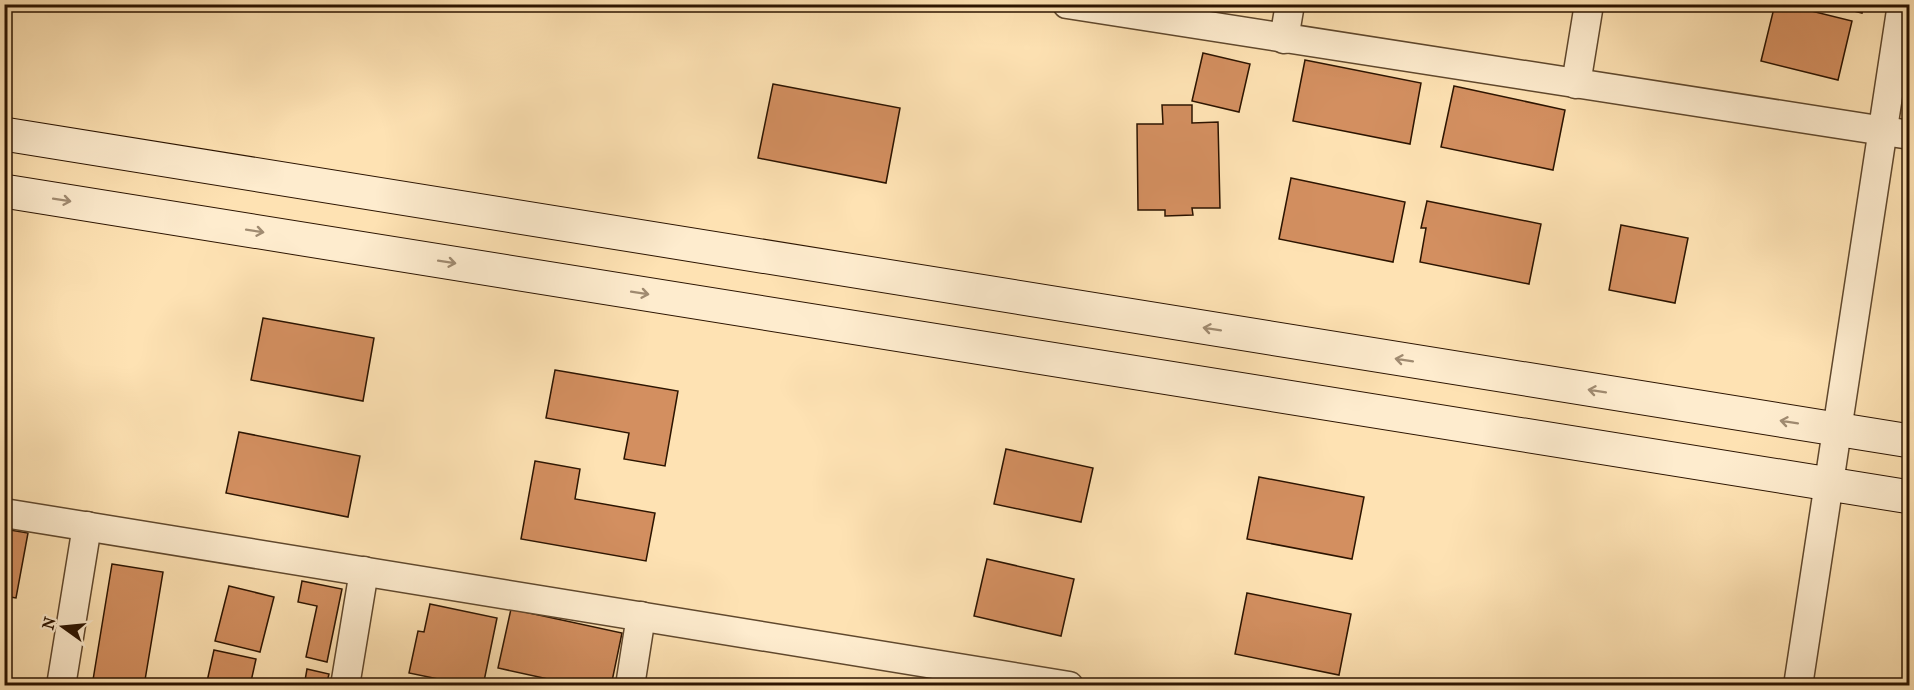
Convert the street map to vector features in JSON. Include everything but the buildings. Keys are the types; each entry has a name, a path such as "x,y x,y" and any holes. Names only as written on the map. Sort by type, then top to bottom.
{"main road":[{"path":"4,134 1910,441"},
{"path":"4,190 1910,497"}],"street":[{"path":"1067,4 1896,133"},
{"path":"1284,39 1290,4"},
{"path":"1576,84 1588,4"},
{"path":"1798,686 1837,430 1896,133 1902,4"},
{"path":"4,513 641,616 917,673 1069,686"},
{"path":"61,686 87,526"},
{"path":"345,686 364,571"},
{"path":"630,686 641,616"}]}
